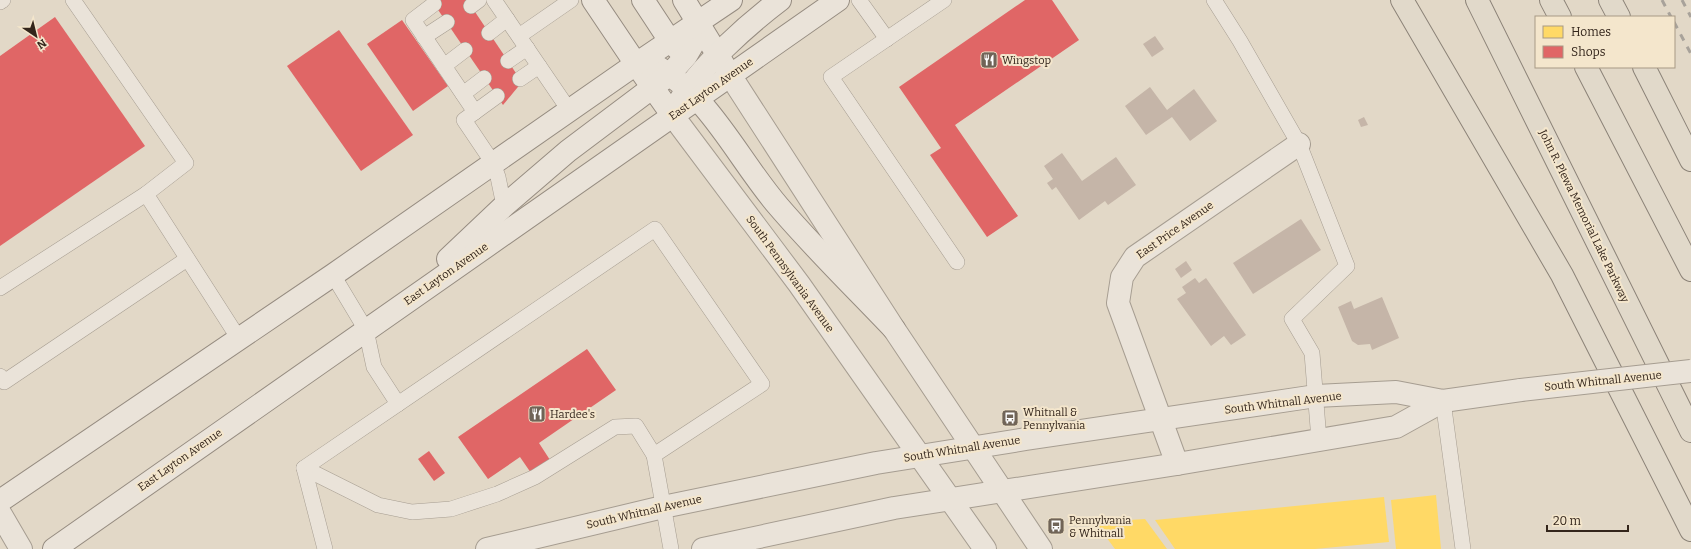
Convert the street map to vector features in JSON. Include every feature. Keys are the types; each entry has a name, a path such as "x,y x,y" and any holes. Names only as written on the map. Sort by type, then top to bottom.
{"main road":[{"path":"1402,0 1562,275 1691,530"},
{"name":"John R. Plewa Memorial Lake Parkway","path":"1477,0 1691,432"},
{"path":"1551,0 1559,16"},
{"path":"1610,0 1618,16"},
{"path":"1587,68 1691,270"},
{"path":"1645,68 1691,160"}],"street":[{"name":"South Pennsylvania Avenue","path":"593,0 636,64 661,82 673,116 799,284 986,549"},
{"path":"643,0 670,41 686,56 711,63 730,75 894,328 1041,549"},
{"path":"684,0 697,23 711,63"},
{"path":"0,502 332,275 636,64 732,0"},
{"path":"692,94 711,63 764,12 780,0"},
{"name":"East Layton Avenue","path":"54,549 673,116 692,94 730,75 838,0"},
{"path":"393,311 504,206 568,151 661,82 686,56 693,44 697,23"},
{"path":"661,82 692,94 711,115 752,174 778,207 894,328"},
{"name":"East Price Avenue","path":"1176,464 1118,304 1122,277 1135,257 1299,144"},
{"name":"South Whitnall Avenue","path":"487,549 663,507 869,465 1160,419 1316,396 1396,392 1443,401 1521,390 1691,371"},
{"name":"South Whitnall Avenue","path":"703,549 894,508 1176,464 1396,427 1443,401"},
{"path":"0,513 21,549"}],"lane":[{"path":"0,288 146,194 186,163 73,0"},
{"path":"494,0 569,110"},
{"path":"508,61 523,42 571,0"},
{"path":"859,0 887,39"},
{"path":"944,0 831,77 957,262"},
{"path":"1214,0 1240,41 1299,144 1347,266 1292,319 1312,353 1319,440"},
{"path":"434,4 413,20 475,112"},
{"path":"489,33 507,19"},
{"path":"424,37 447,22"},
{"path":"444,66 465,50"},
{"path":"520,79 539,66"},
{"path":"463,94 484,78"},
{"path":"497,96 464,120 493,163 498,177 504,206"},
{"path":"146,194 239,339"},
{"path":"304,468 656,228 762,384 654,455"},
{"path":"0,376 4,382 187,259"},
{"path":"332,275 366,330 374,367 398,404"},
{"path":"1443,401 1462,549"},
{"path":"304,468 378,505 412,512 451,508 497,494 535,478 615,427 636,426 654,455 672,549"},
{"path":"304,468 325,549"}],"building: Homes":[{"path":"1436,495 1441,549 1396,549 1391,500"},
{"path":"1384,497 1389,542 1315,549 1175,549 1155,520"},
{"path":"1145,519 1167,549 1115,549 1095,522"}],"building: Shops":[{"path":"467,0 522,82 503,105 432,1"},
{"path":"1025,0 1052,0 1079,40 955,125 1018,216 987,237 930,155 941,148 899,87"},
{"path":"55,17 145,146 0,246 0,56"},
{"path":"402,20 448,86 413,111 367,44"},
{"path":"339,30 413,135 361,171 287,66"},
{"name":"Hardee's","path":"587,349 616,390 539,443 550,460 531,473 520,457 488,479 458,437"},
{"path":"429,451 445,473 434,481 418,459"}],"building: Other":[{"path":"1155,36 1164,49 1152,57 1143,44"},
{"path":"1150,87 1167,110 1194,89 1217,121 1190,141 1172,117 1146,135 1125,106"},
{"path":"1364,117 1368,125 1361,127 1358,120"},
{"path":"1062,153 1082,181 1116,157 1136,185 1108,205 1105,201 1079,220 1056,187 1052,190 1047,183 1053,179 1044,166"},
{"path":"1301,219 1321,250 1253,294 1233,263"},
{"path":"1186,261 1192,270 1181,278 1175,269"},
{"path":"1195,278 1199,283 1206,278 1246,335 1231,345 1224,336 1211,346 1177,299 1186,293 1182,287"},
{"path":"1382,297 1399,338 1372,350 1370,344 1358,345 1352,341 1338,307 1351,301 1354,309"}],"railway":[{"path":"1662,0 1670,16"},
{"path":"1682,0 1691,17"},
{"path":"1675,24 1691,54"}],"place":[{"name":"Wingstop","path":"989,60"},
{"name":"Hardee's","path":"537,414"},
{"name":"Whitnall & Pennylvania","path":"1010,418"},
{"name":"Pennylvania & Whitnall","path":"1056,526"}]}
